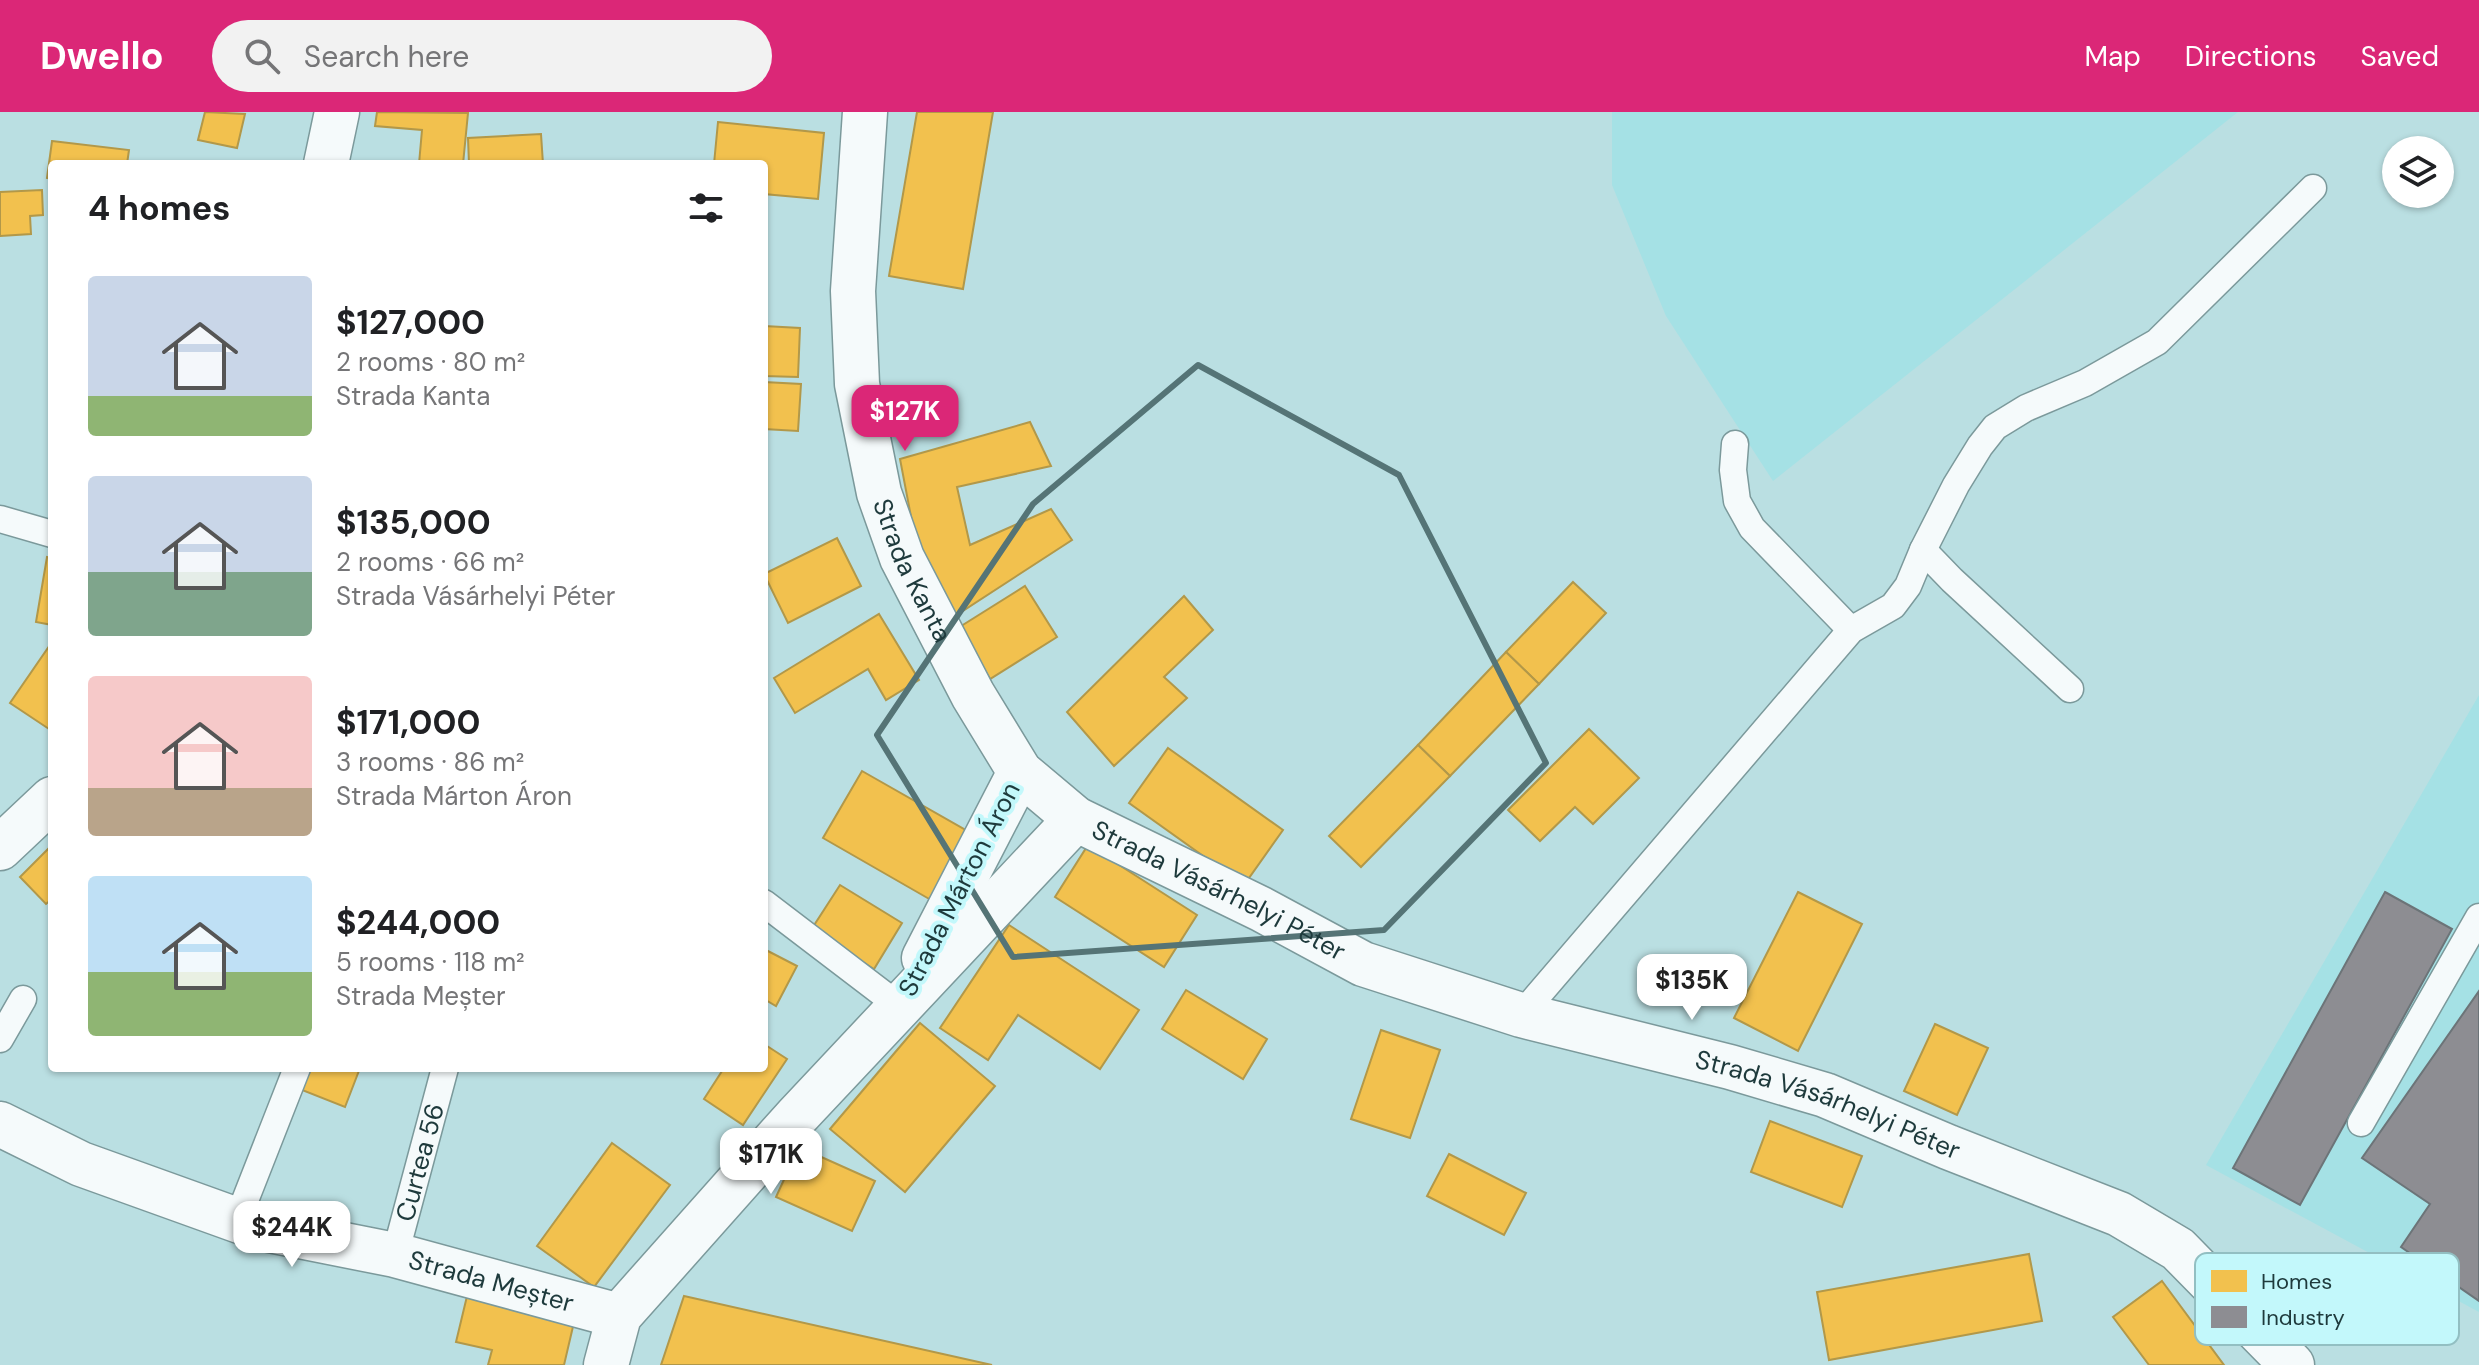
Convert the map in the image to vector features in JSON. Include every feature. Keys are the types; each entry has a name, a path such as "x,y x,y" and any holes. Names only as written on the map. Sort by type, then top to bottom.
{"street":[{"path":"327,160 337,112"},
{"name":"Strada Kanta","path":"865,112 853,291 857,384 879,493 902,558 973,695 1020,772"},
{"name":"Strada Vásárhelyi Péter","path":"1020,772 1076,819 1261,909 1363,964 1521,1015 1730,1067 1825,1095 2119,1214 2178,1249 2195,1266"},
{"name":"Strada Márton Áron","path":"899,1006 1020,772"},
{"path":"0,848 48,803"},
{"name":"Strada Márton Áron","path":"606,1365 619,1316 796,1117 1076,819"},
{"name":"Strada Meșter","path":"0,1124 81,1164 259,1228 395,1255 619,1316"},
{"name":"Strada Vásárhelyi Péter","path":"2272,1345 2292,1365"}],"lane":[{"path":"1521,1015 1851,630 1893,606 1908,586 1956,485 1995,427 2026,408 2085,383 2157,342 2313,188"},
{"path":"1735,444 1733,470 1737,501 1752,528 1851,630"},
{"path":"0,519 48,533"},
{"path":"1923,550 2070,689"},
{"path":"768,906 899,1006"},
{"path":"2361,1123 2479,917"},
{"path":"0,1039 23,999"},
{"path":"237,1221 295,1072"},
{"name":"Curtea 56","path":"395,1255 444,1072"}],"highlighted area":[{"path":"1198,365 1399,475 1546,763 1384,930 1013,957 877,735 1033,504"}],"shaded area":[{"path":"1612,112 2238,112 1773,481 1666,316 1612,185"},
{"path":"2479,695 2479,1312 2459,1301 2459,1253 2369,1253 2206,1165"}],"building: Homes":[{"path":"205,112 245,114 237,148 198,140"},
{"path":"377,112 468,113 463,160 419,160 422,130 375,126"},
{"path":"917,112 993,112 963,289 889,276"},
{"path":"718,122 824,133 818,199 768,194 768,160 714,160"},
{"path":"541,134 543,160 469,160 468,138"},
{"path":"52,141 129,150 128,160 49,160"},
{"path":"42,190 43,215 30,216 31,234 0,236 0,192"},
{"path":"768,326 800,328 798,377 768,376"},
{"path":"768,382 801,384 798,431 768,429"},
{"path":"1030,422 1051,466 957,487 970,545 1051,509 1072,540 955,616 917,548 900,459"},
{"path":"837,538 861,586 788,623 768,582 768,572"},
{"path":"47,557 48,624 36,622"},
{"path":"1573,582 1606,613 1539,684 1506,652"},
{"path":"1025,586 1057,637 990,679 958,628"},
{"path":"1184,596 1213,630 1164,677 1187,698 1114,766 1067,712"},
{"path":"879,614 919,680 886,700 868,669 795,713 774,678"},
{"path":"48,648 48,728 10,703"},
{"path":"1506,652 1539,684 1450,776 1418,745"},
{"path":"1589,729 1639,778 1593,824 1575,807 1540,841 1508,810"},
{"path":"1418,745 1450,776 1361,867 1329,836"},
{"path":"1168,748 1283,830 1244,885 1129,803"},
{"path":"862,771 969,832 931,900 823,838"},
{"path":"1088,845 1197,915 1164,967 1055,897"},
{"path":"48,849 48,902 46,904 20,877"},
{"path":"840,885 902,923 874,969 811,930"},
{"path":"1798,892 1862,924 1798,1051 1734,1018"},
{"path":"1009,925 1139,1010 1100,1069 1018,1015 988,1060 940,1028"},
{"path":"768,951 797,966 776,1006 768,1001"},
{"path":"1186,990 1267,1039 1243,1079 1162,1029"},
{"path":"920,1023 995,1086 905,1192 830,1129"},
{"path":"1935,1024 1988,1048 1957,1115 1904,1091"},
{"path":"1381,1030 1440,1050 1410,1138 1351,1119"},
{"path":"768,1047 787,1059 743,1125 704,1099 721,1072 768,1072"},
{"path":"309,1072 358,1072 345,1107 302,1090"},
{"path":"1770,1121 1862,1156 1842,1207 1751,1172"},
{"path":"612,1143 670,1185 594,1287 537,1246"},
{"path":"799,1147 875,1181 852,1231 776,1197"},
{"path":"1449,1154 1526,1193 1504,1235 1427,1196"},
{"path":"2029,1254 2042,1321 1829,1360 1817,1292"},
{"path":"2162,1281 2195,1326 2195,1345 2209,1345 2224,1365 2149,1365 2113,1317"},
{"path":"468,1292 575,1318 564,1365 488,1365 492,1350 456,1342"},
{"path":"684,1296 992,1365 661,1365"}],"building: Industry":[{"path":"2385,892 2452,929 2300,1205 2233,1168"},
{"path":"2479,991 2479,1301 2459,1287 2459,1253 2410,1253 2401,1247 2430,1204 2362,1158"}]}
